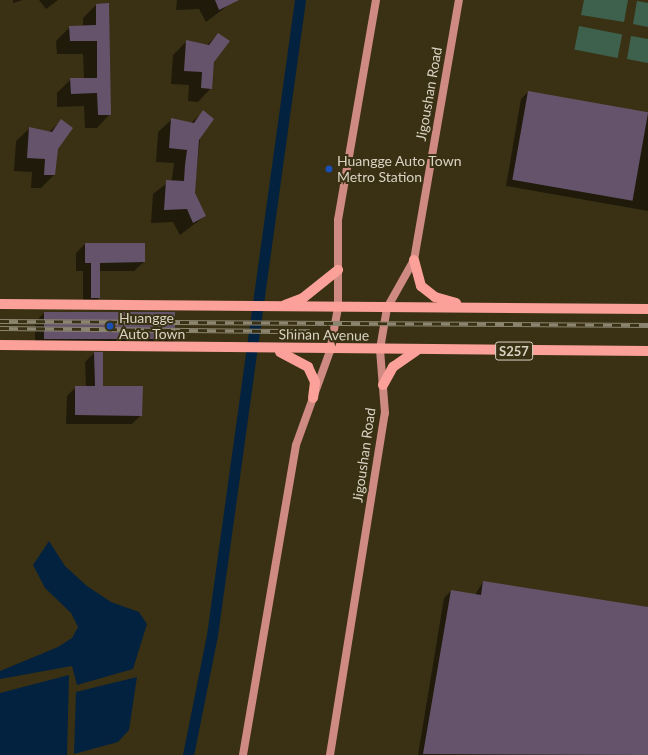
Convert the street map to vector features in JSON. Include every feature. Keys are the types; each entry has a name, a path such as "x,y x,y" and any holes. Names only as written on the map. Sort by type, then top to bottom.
{"main road":[{"path":"243,755 296,445 330,350 338,308 338,220 376,0"},
{"name":"Jigoushan Road","path":"330,755 385,413 380,349 387,308 414,260 459,0"},
{"path":"414,260 416,278 427,293 470,306"},
{"path":"273,307 303,298 338,270"},
{"name":"Shinan Avenue","path":"0,304 313,308 470,306 648,309"},
{"name":"Shinan Avenue","path":"0,345 269,348 306,350 380,349 648,351"},
{"path":"269,348 308,367 316,382 313,398"},
{"path":"383,385 396,363 418,350"}],"green space":[{"path":"584,0 628,0 624,22 581,15"},
{"path":"637,1 648,3 648,27 633,24"},
{"path":"579,26 622,34 618,58 574,50"},
{"path":"631,36 648,39 648,63 627,59"}],"water":[{"path":"49,541 65,566 87,586 111,602 139,612 147,624 133,669 77,685 72,666 0,679 0,671 58,647 72,638 78,627 71,613 45,588 33,565"},
{"path":"69,675 67,755 0,755 0,693"},
{"path":"137,677 129,730 118,742 74,754 76,692"}],"building":[{"path":"215,0 239,0 219,10"},
{"path":"109,3 111,115 98,115 97,93 71,94 70,78 97,78 97,41 70,41 69,26 96,25 96,4"},
{"path":"218,33 230,41 214,62 212,89 201,88 202,72 184,71 186,40 209,45"},
{"path":"528,91 648,112 633,201 512,180"},
{"path":"203,110 214,119 199,140 195,193 206,216 193,223 187,209 164,210 166,180 184,181 187,150 169,148 171,118 194,123"},
{"path":"61,119 73,128 58,149 55,175 44,175 45,159 27,158 29,127 52,132"},
{"path":"85,243 145,243 145,262 100,263 100,298 91,298 91,263 85,263"},
{"path":"44,312 175,312 175,339 44,339"},
{"path":"94,352 103,352 103,386 143,386 142,416 75,415 75,386 95,386"},
{"path":"483,581 648,607 648,755 423,754 451,590 481,595"}],"waterway":[{"path":"188,755 212,635 300,0"}],"railway":[{"path":"0,321 648,325"},
{"path":"0,328 310,331"}],"place":[{"name":"Huangge Auto Town Metro Station","path":"329,169"},
{"name":"Huangge Auto Town","path":"110,326"}]}
